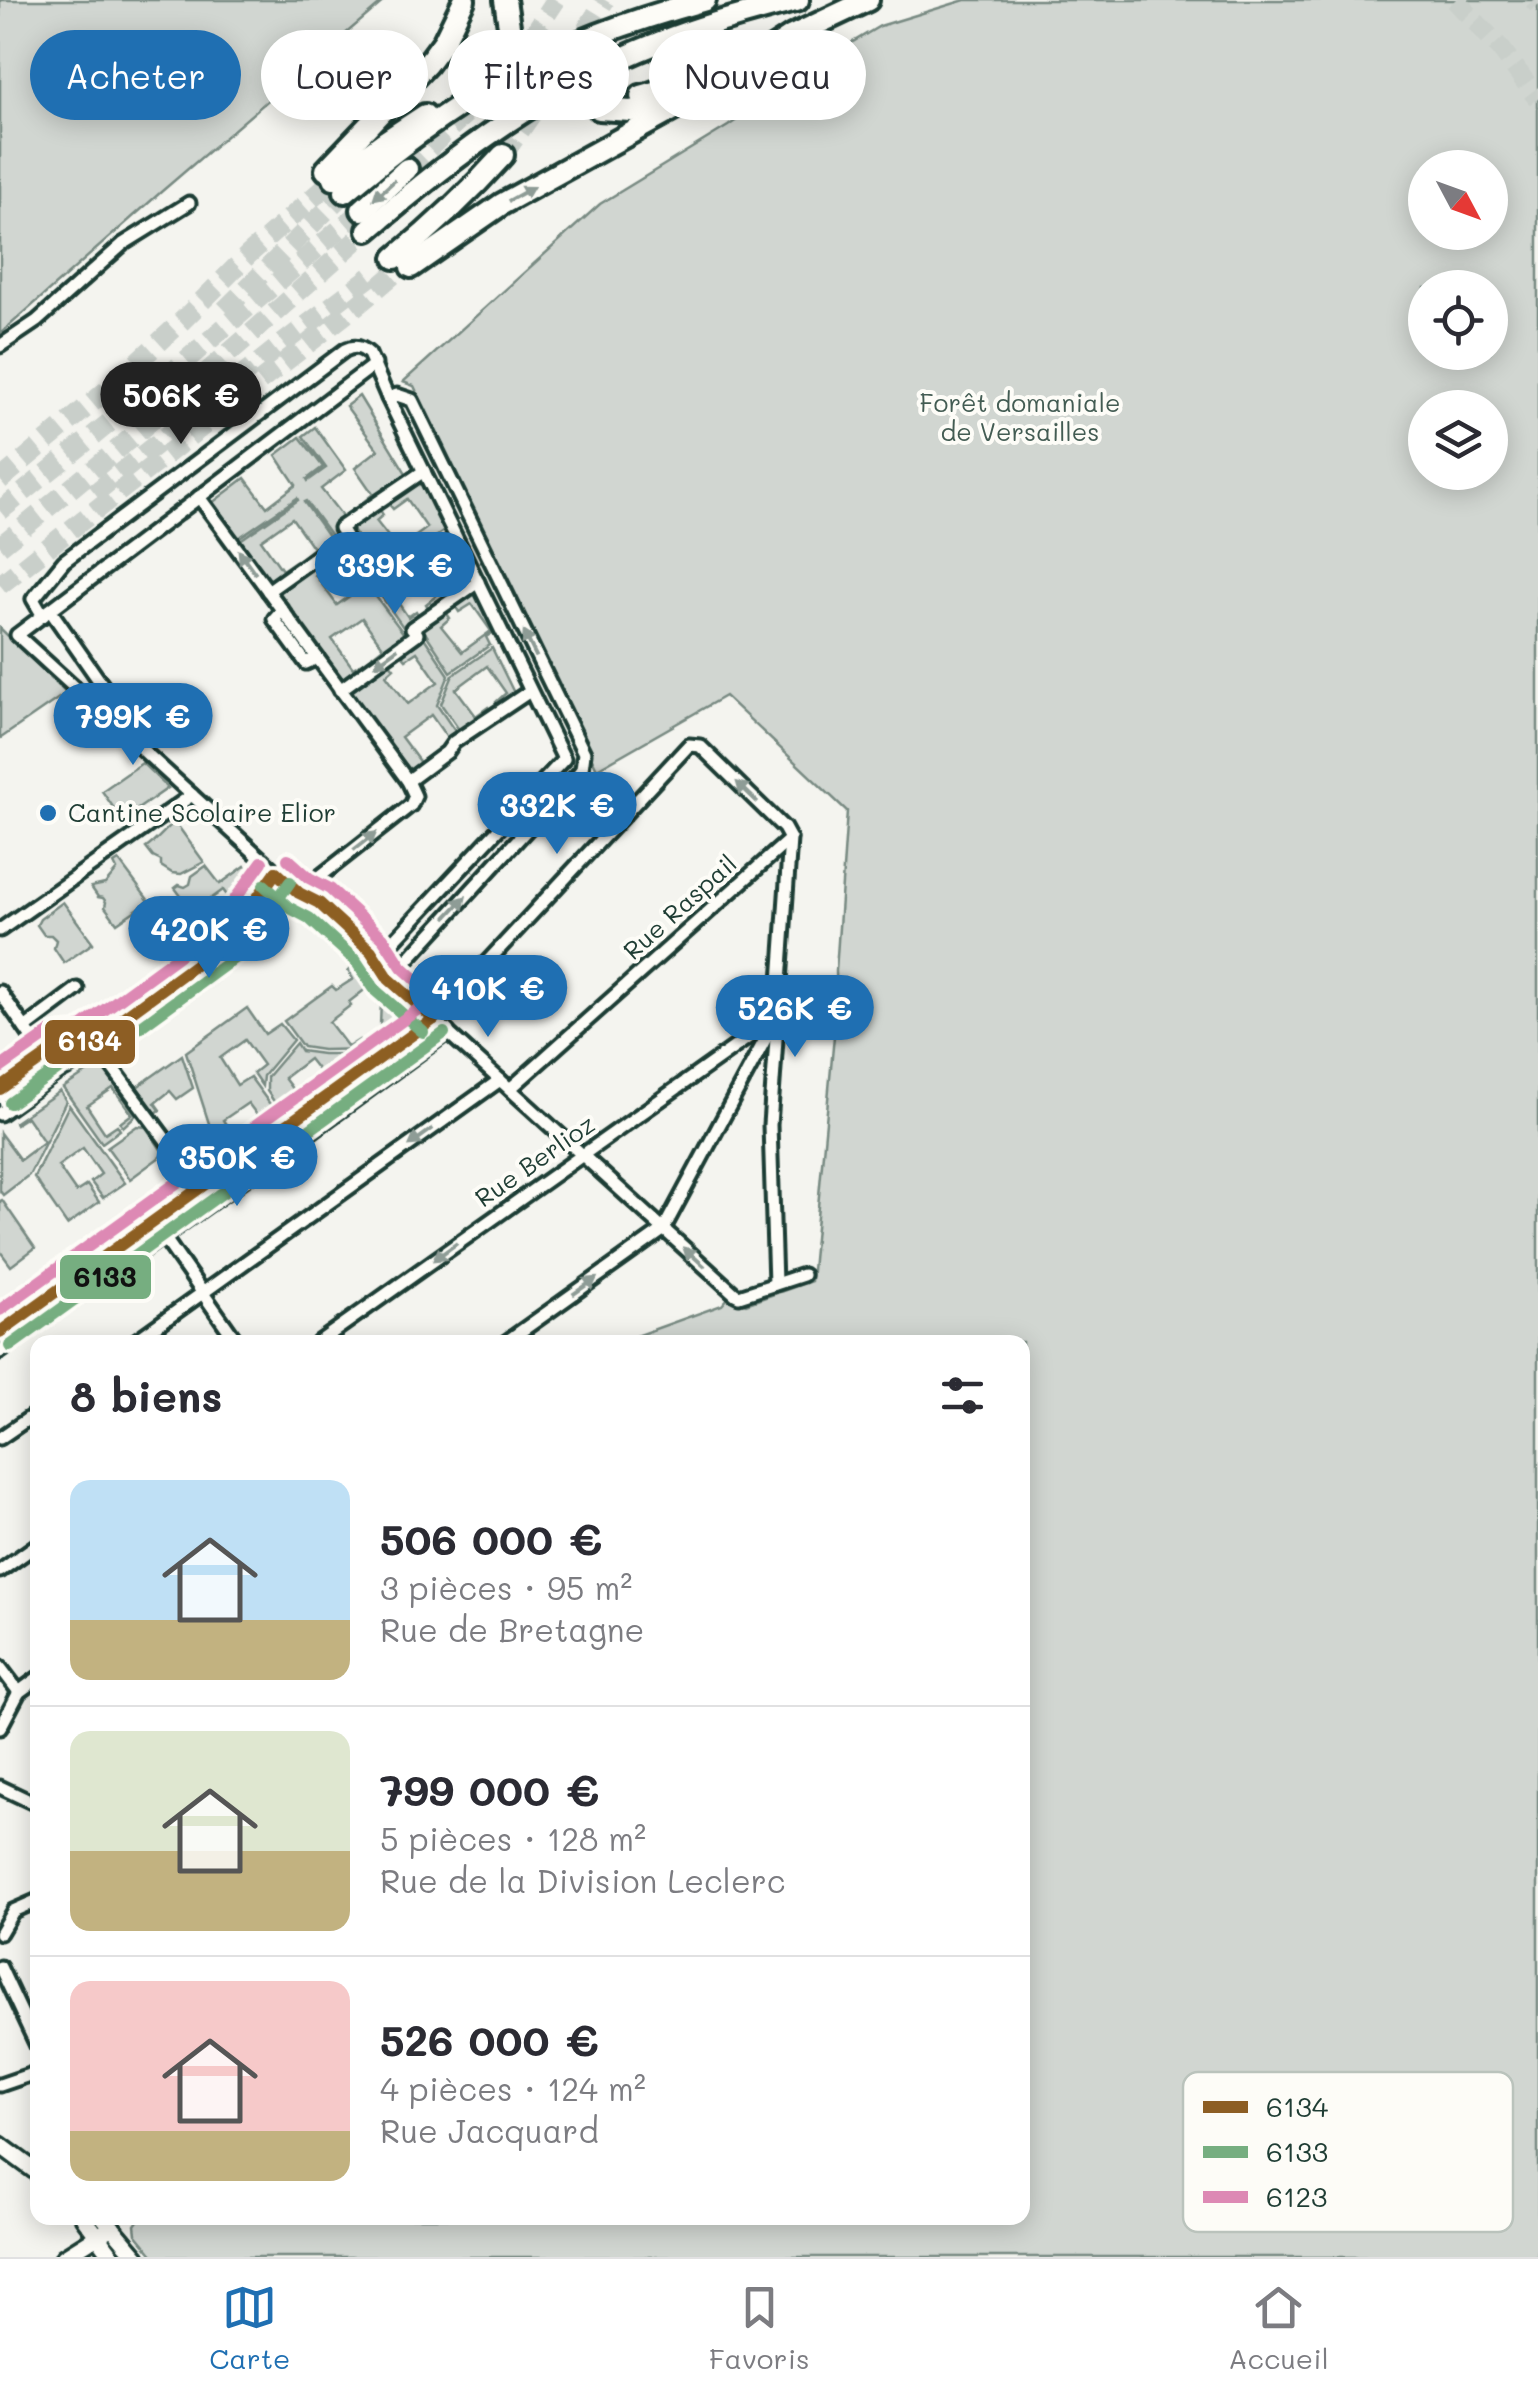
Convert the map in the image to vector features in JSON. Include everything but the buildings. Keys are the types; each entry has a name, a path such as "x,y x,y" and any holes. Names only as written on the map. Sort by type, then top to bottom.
{"highway":[{"path":"464,0 444,41 335,181 430,112 446,114 499,81 565,48 660,12 705,0"},
{"path":"506,0 516,16"},
{"path":"407,170 365,220 514,116 562,89 658,43 798,0"},
{"path":"805,30 868,0"},
{"path":"649,93 603,103 631,111 649,106"},
{"path":"507,156 437,224 404,263 655,120"}],"main road":[{"path":"0,2146 30,2163"},
{"path":"64,2257 105,2227"},
{"path":"105,2227 113,2257"},
{"path":"105,2227 137,2257"}],"street":[{"path":"0,346 36,321 123,244 189,203"},
{"path":"105,689 47,613 33,602 34,595 79,549 346,350 364,348 564,760 578,774"},
{"path":"375,364 17,635 299,893 311,911 363,960 374,962 735,1294 739,1296 803,1275"},
{"path":"388,398 396,395 412,400 584,760 578,774 390,979"},
{"path":"268,591 345,536 340,528 424,471"},
{"path":"200,497 408,781 414,796 412,804 299,893"},
{"path":"340,690 417,634 412,628 478,582"},
{"path":"408,781 447,752 454,742 530,691"},
{"path":"2,1343 201,1188 434,1019 689,746 700,746 784,828 790,839 770,1124 775,1284"},
{"path":"374,962 564,760 582,750"},
{"path":"0,930 192,795"},
{"name":"Rue Raspail","path":"144,1335 505,1084 790,839"},
{"path":"0,1089 58,1048 88,1044 226,943 276,872"},
{"path":"25,1028 77,989"},
{"path":"0,992 45,1057"},
{"path":"516,1335 664,1230 777,1017"},
{"name":"Rue Berlioz","path":"329,1335 777,1017"},
{"path":"2,1343 163,1236 448,1032"},
{"path":"0,1114 80,1059 88,1044"},
{"path":"88,1044 211,1202"},
{"path":"56,1074 68,1058 69,1048"},
{"path":"163,1236 232,1335"},
{"path":"0,1438 30,1417"},
{"path":"0,1571 30,1550"},
{"path":"0,1667 19,1692"},
{"path":"0,1728 4,1711 30,1684"},
{"path":"0,1787 30,1801"},
{"path":"0,1933 13,1911 30,1904"},
{"path":"0,1967 30,2031"},
{"path":"0,2084 30,2075"}],"green space":[{"path":"0,0 385,0 350,30 261,30 261,106 0,334"},
{"name":"Forêt domaniale de Versailles","path":"965,0 1538,0 1538,2257 155,2257 136,2234 135,2225 1030,2225 1030,1335 638,1335 722,1305 729,1297 746,1304 811,1281 837,1004 847,811 725,696 597,769 414,386 403,382 600,204 737,120 866,120 866,34 880,26"},
{"path":"359,396 409,478 365,507 362,503 373,494 355,468 378,450 346,406"},
{"path":"315,427 346,470 321,489 343,517 353,509 357,513 335,541 304,502 333,543 306,561 303,556 313,548 292,518 261,540 282,570 295,561 298,567 269,588 236,543 297,498 234,541 208,506 245,478 267,507 296,485 276,455 300,437 323,467 308,481 326,468 303,436"},
{"path":"423,478 444,531 382,576 352,529 380,510 383,515 376,521 398,549 427,528 407,499 393,509 388,503"},
{"path":"348,531 380,578 374,594 407,638 377,660 373,655 383,647 362,618 332,639 353,668 360,664 364,670 341,686 275,596 319,564 323,569 315,575 337,605 367,584 346,554 333,563 329,556 350,540"},
{"path":"445,535 470,585 431,612 426,604 436,596 416,568 388,588 408,617 416,611 421,619 410,637 379,593 383,579"},
{"path":"476,589 497,630 486,637 490,645 451,672 422,628 445,611 450,618 441,626 462,652 491,631 472,604 459,612 454,604"},
{"path":"0,628 66,693 1,738 0,737"},
{"path":"423,636 449,675 437,705 459,737 450,742 431,715 401,737 421,764 431,757 408,779 345,692 388,661 394,668 386,675 408,704 438,682 417,652 406,659 400,652"},
{"path":"492,648 516,697 500,709 496,702 506,693 487,666 456,689 476,716 488,707 492,714 462,734 441,704 453,675"},
{"path":"142,763 168,788 122,820 102,791"},
{"path":"175,822 204,862 181,874 161,866 161,861 146,848"},
{"path":"119,861 149,901 117,923 105,907 106,902 91,887 105,884"},
{"path":"206,866 220,884 245,866 251,880 246,897 232,902 223,890 193,912 175,888 190,884 192,876"},
{"path":"63,902 93,943 64,963 54,948 56,940 44,935 37,925"},
{"path":"355,964 372,984 329,1022 348,1047 359,1040 365,1049 303,1047 284,1021 332,986 336,990 353,979 348,971"},
{"path":"382,988 408,1011 409,1030 379,1053 381,1000 376,995"},
{"path":"247,1008 265,1034 280,1024 293,1040 263,1076 262,1086 253,1073 263,1065 245,1040 220,1058 237,1085 250,1077 278,1115 271,1129 258,1138 266,1127 248,1103 223,1120 241,1146 254,1141 222,1164 186,1052"},
{"path":"296,1043 301,1051 370,1057 320,1093 328,1083 309,1059 284,1078 302,1102 315,1097 287,1116 267,1091 267,1077"},
{"path":"182,1055 193,1088 177,1099 170,1091 155,1103 160,1110 156,1113 137,1087"},
{"path":"100,1064 136,1115 123,1127 120,1123 132,1114 113,1088 87,1106 105,1133 117,1125 120,1130 102,1143 63,1088"},
{"path":"60,1091 66,1101 29,1175 3,1195 0,1133 20,1160 44,1142 27,1117 15,1122"},
{"path":"69,1105 125,1183 103,1198 91,1182 101,1174 83,1148 58,1166 76,1192 87,1185 99,1202 67,1225 34,1177"},
{"path":"137,1126 146,1127 164,1154 130,1179 107,1147"},
{"path":"2,1200 35,1248 11,1266 0,1251"}],"tunnel":[{"path":"407,169 483,97 529,41 556,0"},
{"path":"503,155 605,0"},
{"path":"716,30 730,0"},
{"path":"1455,0 1501,49 1538,99"},
{"path":"1534,0 1538,5"},
{"path":"0,480 112,386 248,255 334,179"},
{"path":"225,310 345,192"},
{"path":"0,511 171,373 362,210"},
{"path":"0,546 140,430 368,230"},
{"path":"0,585 407,263"},
{"path":"95,493 375,273"}],"transit line":[{"name":"6123","path":"288,859 309,878 330,889 383,938 402,967 445,1006"},
{"name":"6123","path":"0,1068 51,1032 77,1030 212,931 262,862"},
{"name":"6134","path":"276,872 299,893 319,903 371,951 389,979 434,1019"},
{"name":"6134","path":"0,1089 58,1048 83,1047 225,943 276,872"},
{"name":"6133","path":"10,1103 64,1065 92,1062 237,956 290,882"},
{"name":"6133","path":"264,885 288,907 309,918 356,961 376,991 423,1032"},
{"name":"6123","path":"0,1310 424,1005"},
{"name":"6134","path":"0,1332 434,1019"},
{"name":"6133","path":"10,1346 444,1033"}],"place":[{"name":"Cantine Scolaire Elior","path":"48,813"}]}
